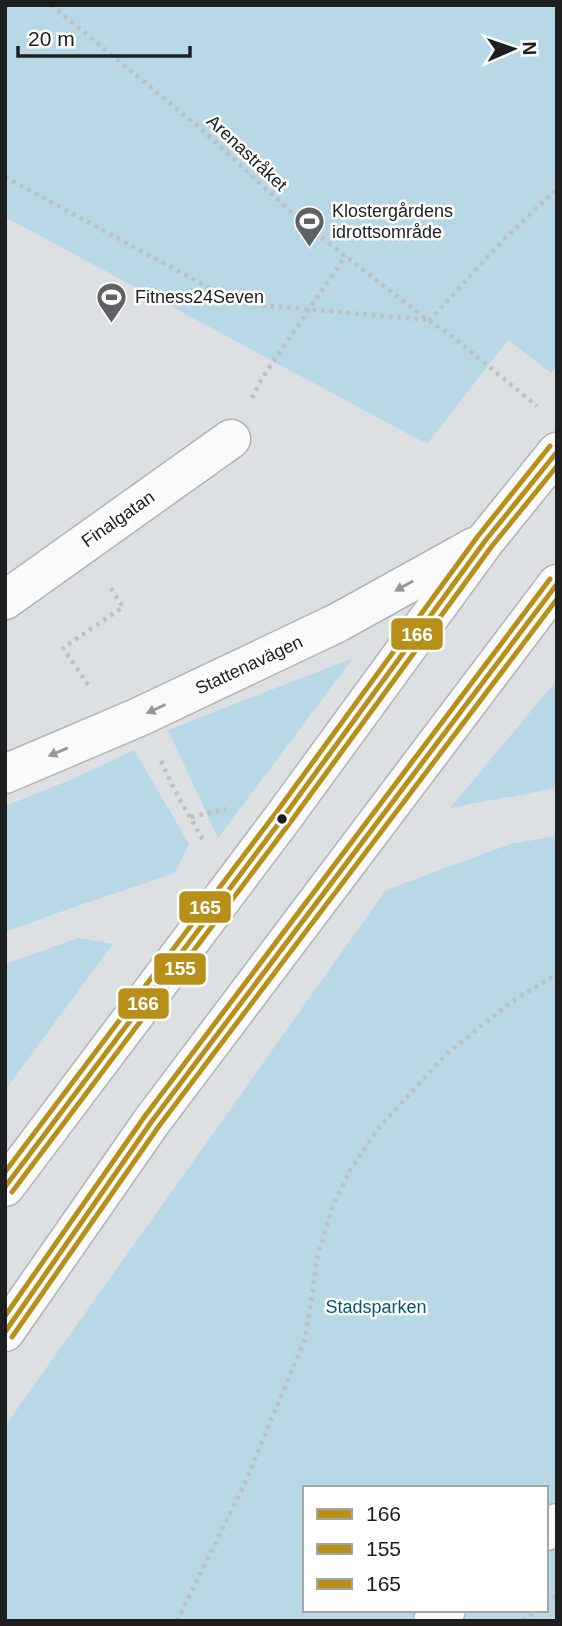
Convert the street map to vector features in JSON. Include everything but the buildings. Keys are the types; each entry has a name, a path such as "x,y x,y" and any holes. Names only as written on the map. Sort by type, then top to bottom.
{"main road":[{"name":"Finalgatan","path":"5,600 231,439"},
{"path":"5,1187 282,819 485,541 557,452"},
{"name":"Stattenavägen","path":"5,774 139,717 337,624 485,541"},
{"path":"5,1332 152,1121 557,584"}],"path":[{"name":"Arenastråket","path":"51,5 200,128 303,223 449,334 546,414"},
{"path":"5,177 237,303 429,321 503,240 557,189"},
{"path":"231,439 262,379 345,255"},
{"path":"79,672 62,648 123,607 106,582"},
{"path":"139,717 175,791 208,850"},
{"path":"190,817 231,808"},
{"path":"177,1621 245,1483 304,1341 316,1262 331,1210 349,1172 377,1130 444,1056 511,1002 557,974"}],"green space":[{"name":"Klostergårdens idrottsområde","path":"5,5 557,5 557,366 551,373 508,340 427,444 5,217"},
{"path":"353,658 218,838 168,730"},
{"path":"557,680 557,788 450,808"},
{"path":"134,750 189,844 175,873 5,932 5,806 75,778"},
{"name":"Stadsparken","path":"557,836 557,1621 5,1621 5,1426 386,890 510,844"},
{"path":"78,938 113,944 5,1090 5,964"}],"transit line":[{"name":"165","path":"5,1172 275,814 478,536 550,446"},
{"name":"166","path":"5,1187 282,819 485,541 557,452"},
{"name":"155","path":"12,1192 289,824 492,546 557,466"},
{"name":"165","path":"5,1316 145,1116 550,579"},
{"name":"166","path":"5,1332 152,1121 557,584"},
{"name":"155","path":"12,1337 159,1126 557,599"}],"place":[{"name":"Klostergårdens idrottsområde","path":"309,248"},
{"name":"Fitness24Seven","path":"112,324"}]}
